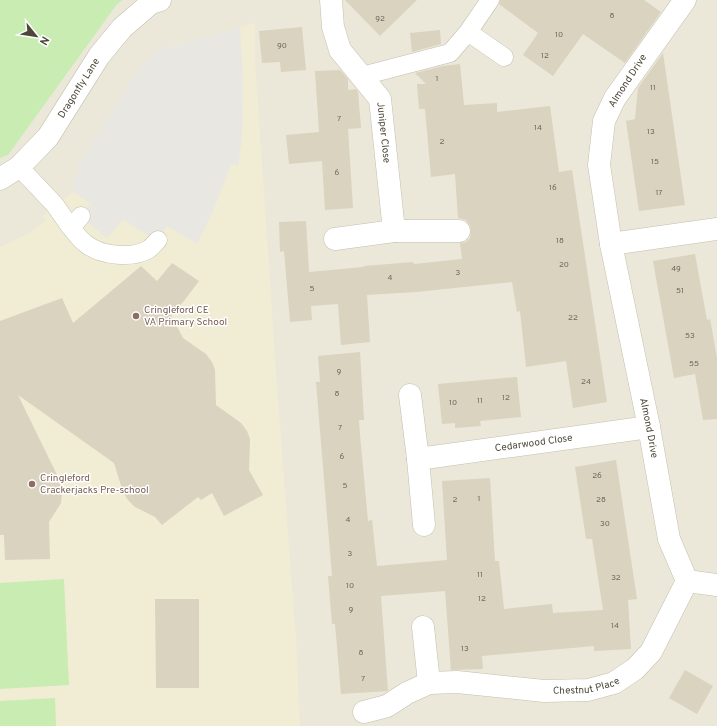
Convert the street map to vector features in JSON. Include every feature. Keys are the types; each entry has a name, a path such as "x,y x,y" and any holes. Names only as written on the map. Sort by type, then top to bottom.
{"street":[{"name":"Dragonfly Lane","path":"0,178 19,167 48,137 100,56 122,28 151,4 160,0"},
{"name":"Juniper Close","path":"331,0 333,27 340,50 380,99 394,231"},
{"name":"Almond Drive","path":"685,0 615,98 604,121 599,165 611,244 649,427 669,539 687,581"},
{"path":"611,244 717,229"},
{"path":"335,239 394,231 459,231"},
{"path":"410,395 424,526"},
{"name":"Cedarwood Close","path":"418,459 649,427"},
{"path":"687,581 717,585"},
{"name":"Chestnut Place","path":"364,712 387,706 407,693 430,683 457,682 544,691 588,690 614,683 635,669 651,652 687,581"},
{"path":"422,627 430,683"}],"lane":[{"path":"362,76 450,53 468,32 490,0"},
{"path":"468,32 504,57"},
{"path":"19,167 55,205 76,222 86,245 101,252 117,256 135,254 149,249 158,240"}],"shaded area":[{"path":"0,0 717,0 717,726 0,726"},
{"name":"Cringleford CE VA Primary School","path":"255,23 255,61 296,640 300,726 0,726 0,247 26,235 46,221 43,216 73,192 79,163 140,67 158,50"},
{"path":"240,27 243,79 242,136 238,166 231,165 213,211 197,244 167,226 158,240 142,232 123,219 107,238 81,216 90,203 73,192 79,163 140,67 158,50"}],"green space":[{"path":"0,0 123,0 117,4 8,155 0,158"},
{"path":"64,579 69,685 0,689 0,583"},
{"path":"55,698 56,726 0,726 0,701"}],"building":[{"path":"345,0 417,0 380,36"},
{"path":"500,0 644,0 661,12 625,63 583,34 553,76 523,55 538,33 499,4"},
{"path":"302,27 306,70 281,72 280,62 262,63 259,31"},
{"path":"440,30 441,44 412,52 410,33"},
{"path":"663,53 685,205 639,211 626,121 635,119 638,88"},
{"path":"460,64 464,105 497,103 497,112 550,106 559,172 572,170 607,402 573,408 566,361 526,367 520,311 517,312 512,282 416,292 367,295 370,342 341,345 338,304 311,306 312,320 290,322 284,251 280,252 279,222 306,221 309,272 364,266 413,262 414,264 462,259 460,243 466,242 470,238 470,225 466,220 458,218 455,174 431,177 425,109 419,109 417,84 426,84 415,73 443,66"},
{"path":"340,70 348,79 348,90 356,89 358,92 361,128 348,129 353,208 325,210 322,161 289,164 286,135 319,132 315,71"},
{"path":"695,254 707,320 710,319 717,358 717,419 703,420 695,374 674,378 653,261"},
{"path":"172,263 199,281 171,315 183,338 206,354 212,362 215,370 216,405 241,423 247,431 250,439 249,470 263,495 224,516 212,493 201,500 198,497 162,525 155,517 135,507 128,500 123,492 114,463 18,395 61,483 62,493 61,503 49,522 50,559 5,560 4,535 0,535 0,321 62,298 73,323 141,266 157,281"},
{"path":"360,352 364,420 359,420 360,435 368,521 372,520 377,566 447,560 442,481 490,478 495,561 499,561 504,609 552,604 553,613 603,610 592,539 586,539 575,467 616,460 637,599 628,600 631,649 594,651 594,646 482,656 483,669 451,670 445,591 381,596 388,691 341,694 335,624 332,624 328,576 332,576 316,382 320,382 318,356"},
{"path":"517,377 521,417 480,421 481,426 455,428 455,423 442,424 438,384"},
{"path":"155,599 199,599 199,688 156,688"},
{"path":"685,670 713,686 697,714 669,698"}],"place":[{"name":"Cringleford CE VA Primary School","path":"136,316"},
{"name":"Cringleford Crackerjacks Pre-school","path":"32,484"}]}
